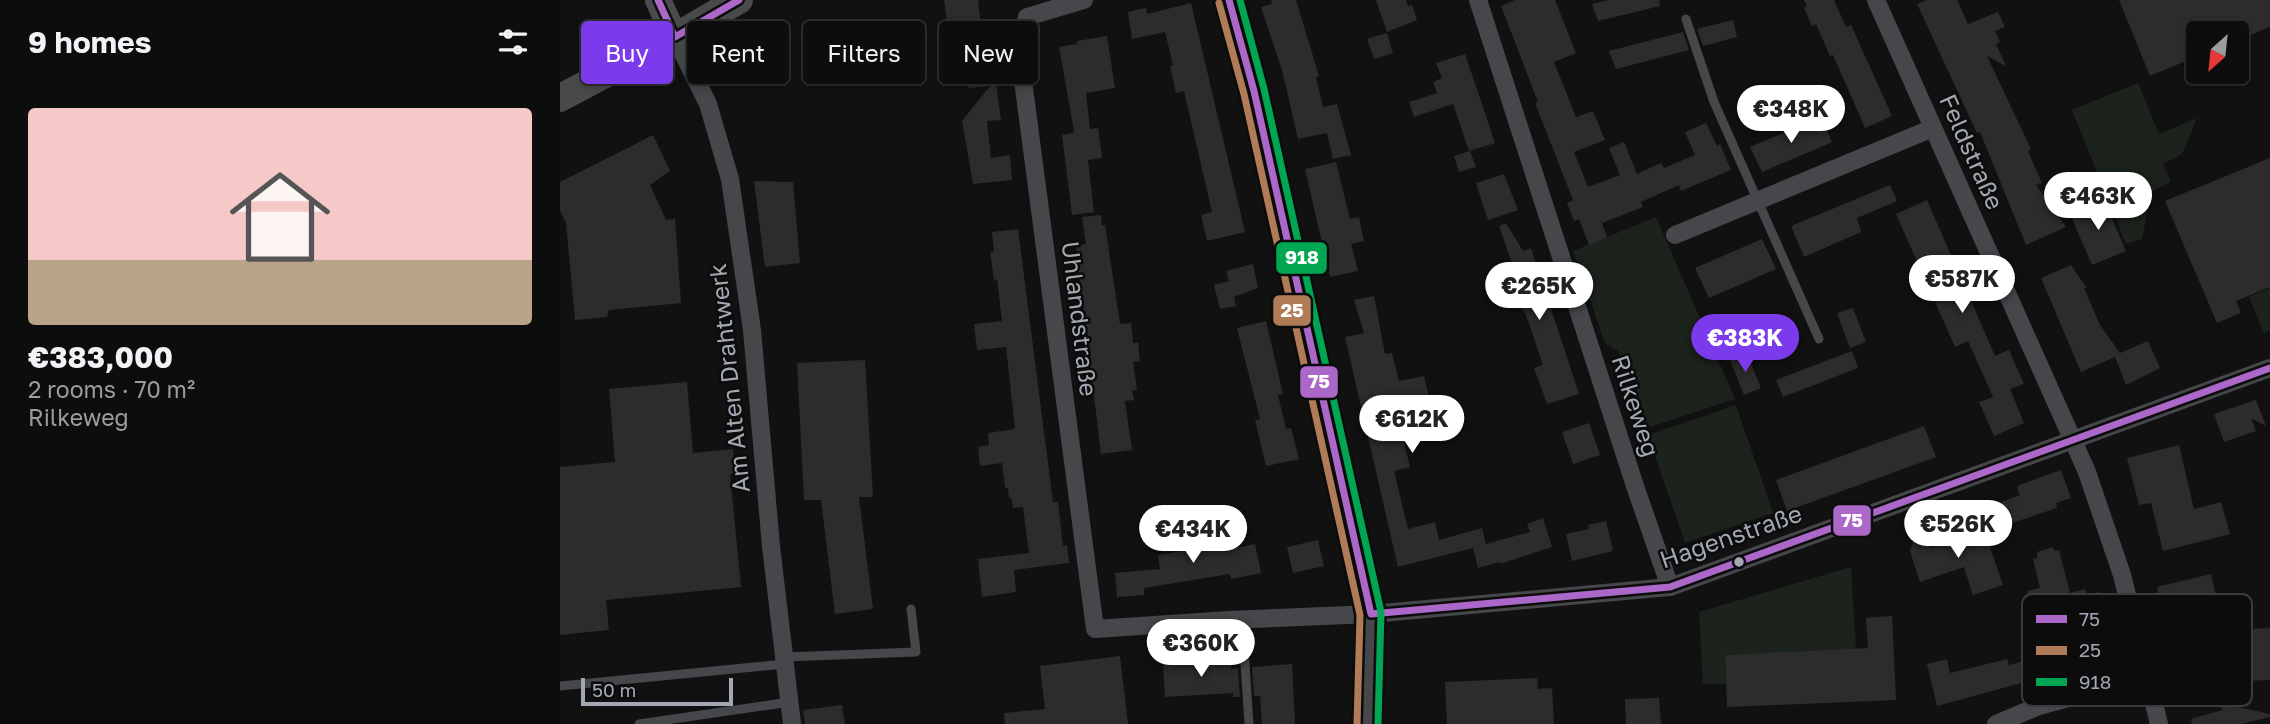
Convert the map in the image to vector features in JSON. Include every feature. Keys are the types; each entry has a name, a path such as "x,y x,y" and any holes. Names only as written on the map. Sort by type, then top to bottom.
{"main road":[{"path":"658,0 675,37"},
{"path":"560,98 739,0"}],"street":[{"name":"Uhlandstraße","path":"1084,0 1027,17 1019,50 1095,629"},
{"path":"1229,0 1257,104 1371,614 1367,724"},
{"name":"Rilkeweg","path":"1478,0 1670,587"},
{"name":"Feldstraße","path":"1876,0 2074,440 2127,594"},
{"name":"Am Alten Drahtwerk","path":"675,37 708,104 730,179 753,337 792,724"},
{"path":"1675,234 1933,128"},
{"name":"Hagenstraße","path":"1095,629 1371,614 1670,587 2270,368"},
{"path":"1996,724 2039,706"},
{"name":"Feldstraße","path":"2154,706 2159,724"}],"lane":[{"path":"1686,19 1714,102 1819,339"},
{"path":"560,686 785,661 916,652 911,609"},
{"path":"1242,619 1249,724"},
{"path":"639,724 790,702"}],"shaded area":[{"path":"2138,83 2159,134 2197,118 2182,154 2163,164 2171,182 2152,191 2142,239 2126,244 2072,110"},
{"path":"1656,217 1735,399 1644,429 1618,351 1605,343 1573,251"},
{"path":"2270,288 2270,330 2264,333 2249,297"},
{"path":"1736,405 1773,513 1685,543 1648,435"},
{"path":"1851,567 1856,650 1725,655 1726,684 1703,684 1699,612"}],"building":[{"path":"944,0 978,0 980,21 947,21"},
{"path":"1271,0 1296,0 1319,76 1316,77 1323,107 1337,104 1351,155 1333,159 1327,133 1298,139 1282,70 1261,7 1272,4"},
{"path":"1376,0 1406,0 1408,6 1412,5 1417,20 1387,32"},
{"path":"1515,0 1555,0 1576,53 1554,62 1576,117 1593,111 1605,140 1574,152 1588,187 1620,175 1609,148 1624,142 1637,174 1661,163 1664,168 1695,155 1685,132 1706,123 1717,146 1720,144 1731,170 1681,191 1679,185 1641,202 1643,207 1602,223 1607,237 1589,245 1579,219 1574,221 1567,203 1573,200 1501,6"},
{"path":"1608,0 1659,0 1660,6 1598,21 1592,4"},
{"path":"1804,0 1834,0 1846,27 1851,25 1892,116 1865,128 1833,55 1830,56 1816,24 1812,26 1804,8 1807,6"},
{"path":"1926,0 1957,0 1968,24 1998,12 2005,27 1995,31 2000,42 1996,44 2006,66 1987,56 2031,149 2028,151 2042,183 2036,185 2066,227 2026,245 1980,132 1977,133 1917,4"},
{"path":"2119,0 2270,0 2270,27 2249,36 2249,21 2186,21 2186,61 2150,76"},
{"path":"1191,3 1245,232 1207,241 1201,215 1212,212 1184,91 1176,93 1165,32 1132,39 1128,12 1146,8 1147,14"},
{"path":"1733,20 1737,37 1703,46 1697,29"},
{"path":"1683,32 1689,50 1616,69 1609,51"},
{"path":"1387,33 1393,53 1374,59 1367,39"},
{"path":"1107,36 1115,88 1086,93 1090,129 1098,128 1102,158 1088,160 1094,212 1072,215 1062,135 1074,131 1059,47"},
{"path":"1465,54 1495,143 1469,151 1453,104 1414,117 1409,102 1437,93 1433,82 1442,78 1436,63"},
{"path":"968,84 996,84 1001,120 987,121 991,158 1010,155 1012,180 973,184 962,121 990,86 968,88"},
{"path":"1821,117 1832,142 1762,172 1750,147"},
{"path":"653,135 670,171 650,185 666,220 675,219 681,303 609,310 607,317 575,320 566,223 560,211 560,182"},
{"path":"1470,151 1476,167 1459,172 1454,156"},
{"path":"2270,158 2270,287 2236,301 2241,313 2217,323 2165,201"},
{"path":"1336,162 1350,219 1359,217 1364,241 1351,244 1358,271 1330,277 1305,169"},
{"path":"1504,174 1518,210 1488,220 1476,183"},
{"path":"754,181 793,182 800,263 765,267"},
{"path":"1890,185 1897,201 1857,218 1861,232 1804,257 1791,226"},
{"path":"1927,200 1995,356 2009,350 2024,384 2010,389 2024,423 1994,436 1979,402 1993,397 1968,341 1955,347 1896,214"},
{"path":"2104,200 2126,251 2092,265 2070,214"},
{"path":"1101,215 1102,225 1105,225 1120,324 1131,323 1133,343 1138,343 1140,361 1133,362 1137,390 1132,390 1134,400 1125,401 1132,450 1101,454 1076,246 1086,244 1082,217"},
{"path":"1506,223 1523,251 1531,248 1579,394 1547,404 1534,368 1543,365 1527,318 1520,303 1506,307 1500,289 1519,283 1499,226"},
{"path":"1018,229 1053,502 1058,502 1063,546 1067,545 1069,563 1014,570 1016,592 982,597 978,559 1029,553 1023,507 1013,508 1008,488 1005,488 1002,463 980,466 978,447 989,445 988,433 1015,429 1006,347 977,350 974,324 1002,321 997,279 994,280 990,252 994,251 992,232"},
{"path":"1762,239 1776,269 1709,298 1695,268"},
{"path":"1253,264 1258,288 1234,297 1236,306 1220,309 1214,285 1229,281 1226,271"},
{"path":"2071,265 2086,287 2084,288 2100,325 2120,353 2148,341 2160,368 2126,385 2115,357 2081,372 2041,278"},
{"path":"1374,296 1385,354 1392,353 1399,381 1424,376 1430,401 1396,409 1410,467 1394,471 1408,529 1435,522 1439,540 1482,528 1486,544 1530,532 1527,524 1543,518 1552,547 1500,564 1499,562 1478,568 1473,548 1398,567 1345,337 1364,333 1354,300"},
{"path":"1853,308 1866,342 1850,348 1837,313"},
{"path":"1266,321 1283,394 1278,395 1286,429 1291,428 1299,459 1266,466 1255,420 1260,419 1237,328"},
{"path":"1790,321 1795,337 1761,350 1755,334"},
{"path":"1852,351 1858,368 1783,397 1776,380"},
{"path":"1747,354 1761,388 1744,395 1730,360"},
{"path":"865,360 873,497 859,497 873,609 835,614 821,500 804,500 797,363"},
{"path":"687,382 693,453 733,449 735,473 730,474 741,587 606,600 609,630 560,635 560,467 615,462 609,389"},
{"path":"2256,400 2266,426 2251,418 2256,431 2224,442 2214,414"},
{"path":"1589,423 1600,455 1573,464 1562,432"},
{"path":"1924,426 1936,457 1787,511 1776,480"},
{"path":"2179,445 2194,509 2221,502 2230,534 2163,551 2151,503 2139,505 2127,458"},
{"path":"2061,470 2071,498 2056,503 2057,508 1985,532 1979,516 1990,513 1988,507 2020,495 2017,486"},
{"path":"1606,521 1613,551 1572,561 1566,534 1589,529 1588,525"},
{"path":"1221,527 1226,550 1255,544 1261,573 1231,579 1230,574 1144,588 1144,595 1117,597 1115,573 1160,569 1158,555 1202,548 1199,530"},
{"path":"1984,530 2003,585 1973,595 1964,567 1920,582 1910,551 1914,537 1926,532 1931,548"},
{"path":"1318,540 1324,566 1293,573 1287,547"},
{"path":"2053,547 2054,551 2059,550 2070,593 2085,589 2087,594 2028,594 2027,591 2040,588 2033,559 2037,558 2037,552"},
{"path":"2211,574 2216,594 2159,594 2157,587"},
{"path":"1892,616 1896,700 1727,707 1725,655 1868,648 1866,618"},
{"path":"2270,628 2270,680 2252,681 2252,629"},
{"path":"1120,656 1128,724 1005,724 1004,713 1045,709 1040,666"},
{"path":"1947,659 1950,673 2007,659 2009,665 2022,662 2022,683 1937,706 1927,664"},
{"path":"1231,660 1231,669 1238,668 1240,697 1233,697 1233,693 1165,697 1163,664"},
{"path":"1292,664 1295,724 1262,724 1260,696 1254,696 1252,667"},
{"path":"1537,678 1538,689 1552,688 1554,724 1447,724 1445,682"},
{"path":"1659,698 1661,724 1626,724 1625,699"},
{"path":"842,705 845,724 805,724 803,710"},
{"path":"2221,706 2234,706 2270,714 2270,717 2242,724 2192,724 2191,719 2222,710"}],"transit line":[{"name":"75","path":"658,0 675,37 739,0"},
{"name":"75","path":"1229,0 1254,91 1371,614 1670,587 2270,368"},
{"name":"918","path":"1240,0 1264,89 1381,612 1378,724"},
{"name":"25","path":"1219,3 1244,94 1360,615 1357,724"}]}
